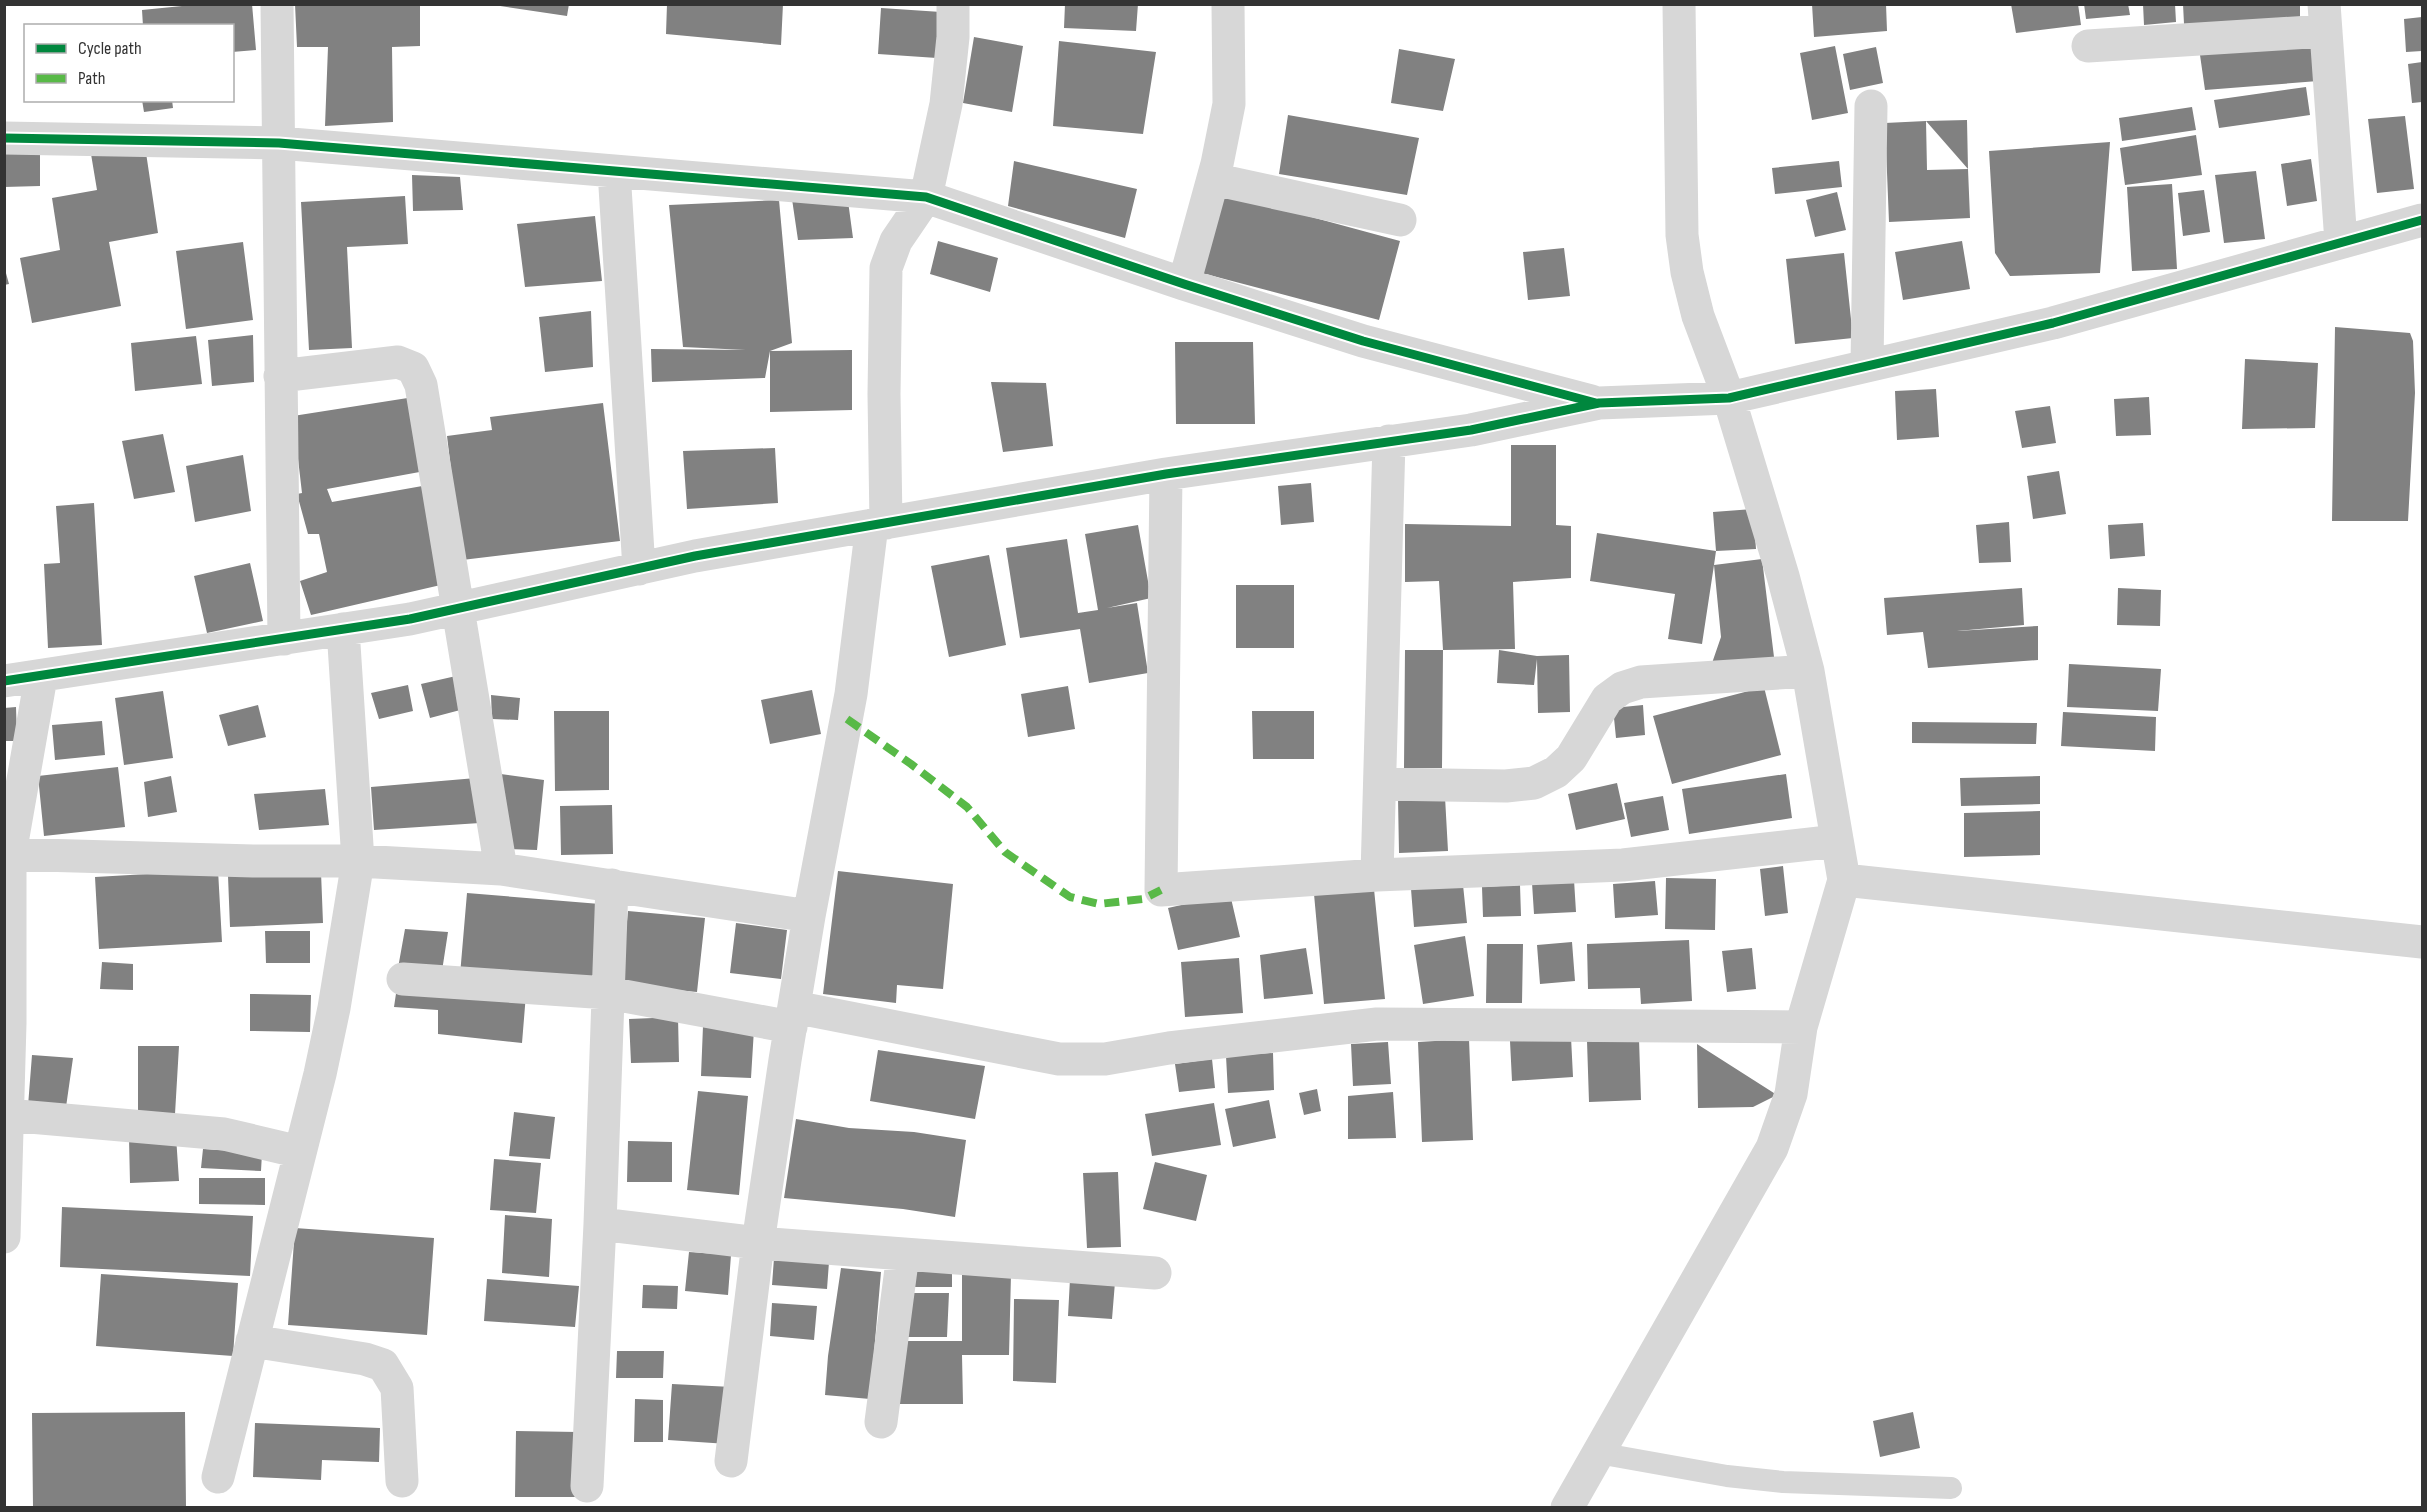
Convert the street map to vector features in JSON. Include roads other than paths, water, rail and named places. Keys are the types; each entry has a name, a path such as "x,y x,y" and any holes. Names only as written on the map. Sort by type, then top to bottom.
{"street":[{"path":"277,4 284,639"},
{"path":"731,1461 758,1243 792,1017 808,916 851,694 879,524 886,268 896,241 926,197 946,104 953,37 953,4"},
{"path":"1184,284 1213,179 1229,104 1228,4"},
{"path":"1567,1508 1772,1148 1791,1094 1802,1027 1845,880 1808,671 1783,576 1729,398 1698,316 1687,272 1682,235 1679,4"},
{"path":"2088,46 2325,17 2341,242"},
{"path":"1867,364 1871,106"},
{"path":"4,138 279,143 926,197 1184,284 1363,340 1599,403"},
{"path":"614,171 639,569"},
{"path":"1213,179 1400,220"},
{"path":"4,681 410,620 695,556 1166,474 1471,430 1599,403 1729,398 1867,364 2053,323 2422,220"},
{"path":"280,376 398,362 413,368 422,385 501,869"},
{"path":"1377,875 1389,441"},
{"path":"1166,474 1161,890 1377,875 1623,866 1837,841"},
{"path":"218,1477 320,1074 334,1008 358,861 343,630"},
{"path":"1380,784 1506,786 1534,783 1556,772 1571,758 1607,699 1622,688 1641,682 1808,671"},
{"path":"4,1237 7,1115 7,854 41,677"},
{"path":"7,854 253,861 358,861 501,869 808,916"},
{"path":"1845,880 2422,942"},
{"path":"587,1486 600,1224 612,885"},
{"path":"403,979 609,993 792,1017 1059,1059 1105,1059 1169,1048 1377,1024 1802,1027"},
{"path":"7,1115 224,1134 300,1152"},
{"path":"600,1224 758,1243 1155,1273"},
{"path":"881,1422 903,1254"},
{"path":"252,1341 365,1359 382,1365 397,1388 402,1481"}],"lane":[{"path":"1598,1453 1727,1476 1783,1482 1951,1488"}]}
